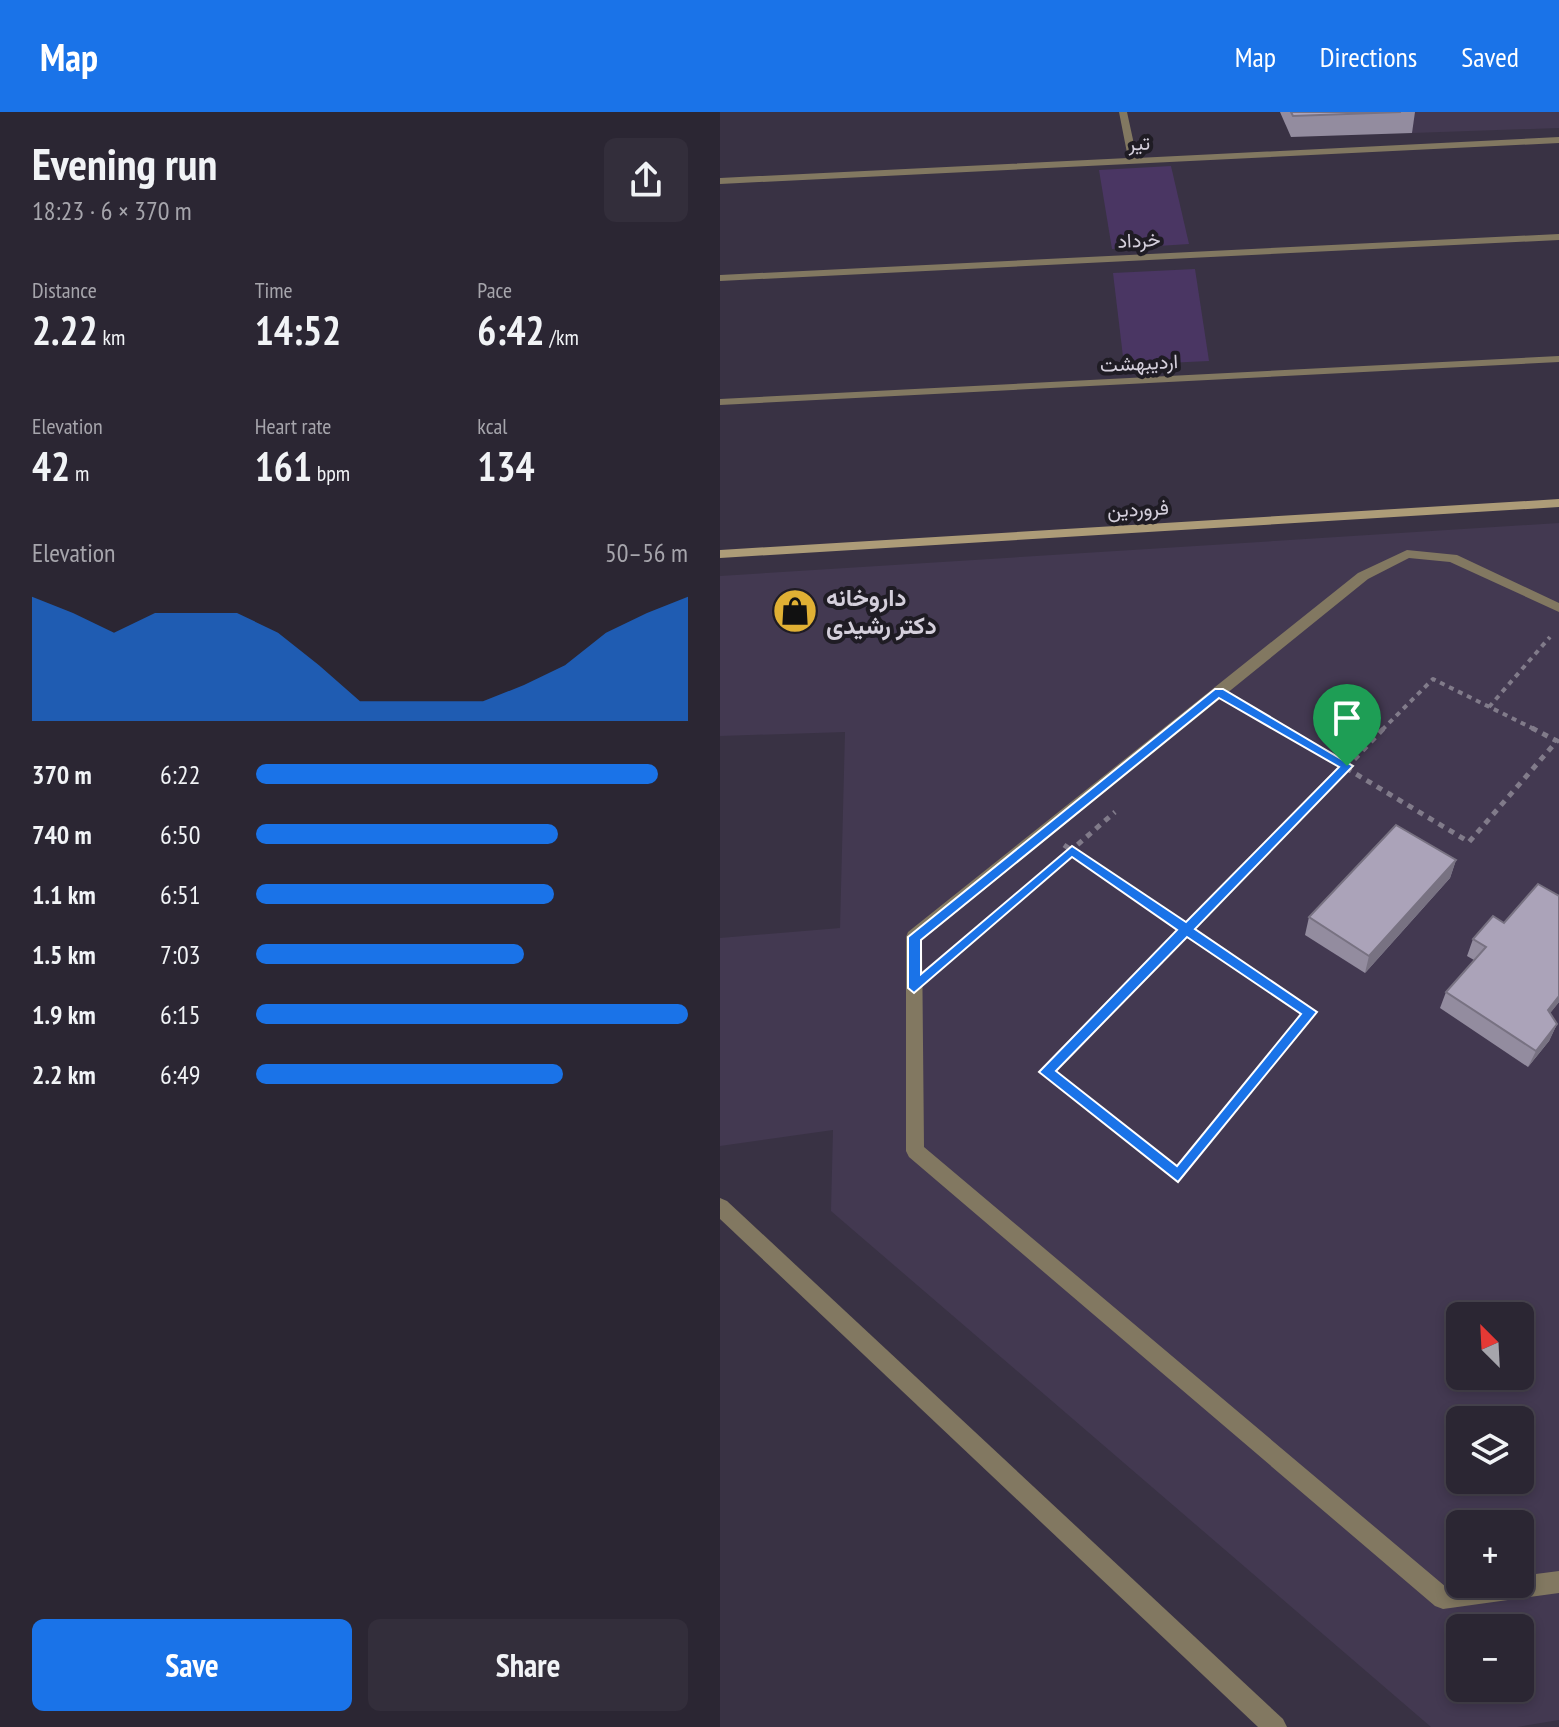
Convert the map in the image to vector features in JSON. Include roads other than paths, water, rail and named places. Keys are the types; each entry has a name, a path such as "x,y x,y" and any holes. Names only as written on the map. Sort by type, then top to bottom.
{"street":[{"path":"1123,112 1133,161"},
{"name":"تیر","path":"720,181 1559,140"},
{"name":"خرداد","path":"720,278 1559,237"},
{"name":"اردیبهشت","path":"720,402 1559,359"},
{"name":"فروردین","path":"720,554 1559,503"},
{"path":"1559,608 1452,558 1407,554 1363,576 914,937 915,1151 1443,1598 1559,1582"},
{"path":"720,1207 1275,1727"}],"place":[{"name":"داروخانه دکتر رشیدی","path":"795,611"}]}
